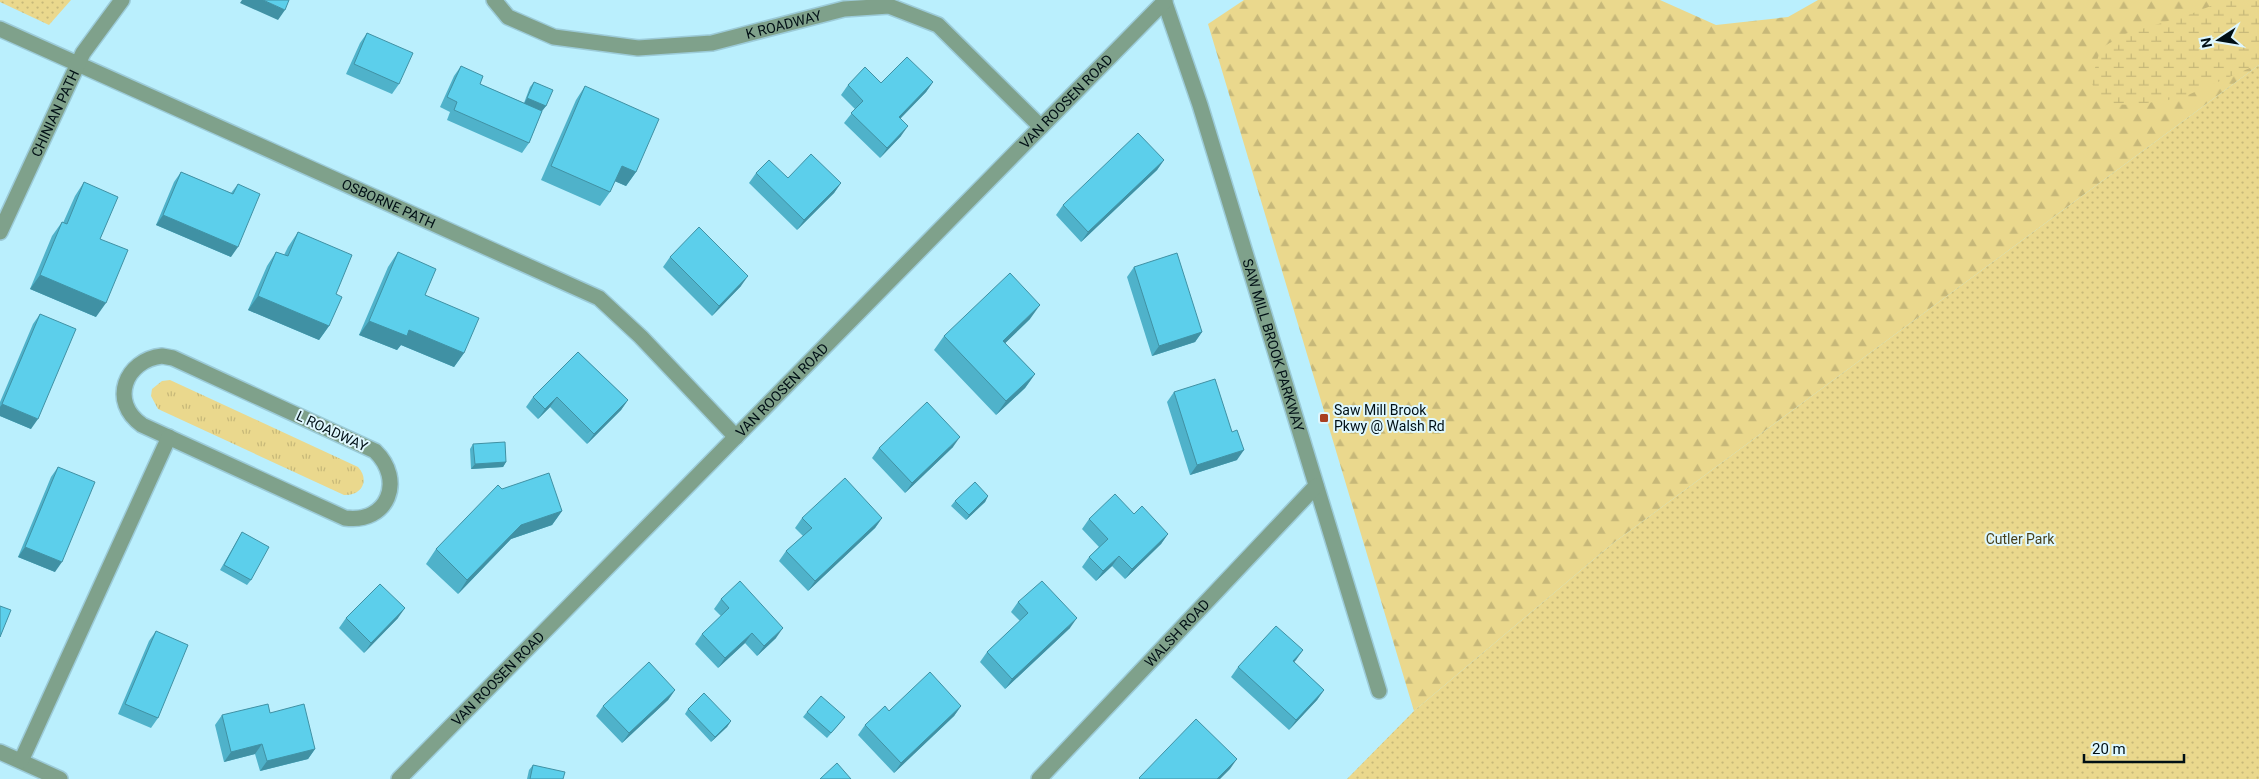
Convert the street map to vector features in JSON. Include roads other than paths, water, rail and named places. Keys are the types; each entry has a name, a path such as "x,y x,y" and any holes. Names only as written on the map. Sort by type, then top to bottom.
{"street":[{"name":"CHINIAN PATH","path":"0,232 77,64 122,0"},
{"name":"K ROADWAY","path":"494,0 508,16 554,37 638,48 712,43 844,9 889,6 938,25 1041,127"},
{"name":"VAN ROOSEN ROAD","path":"399,779 1165,1"},
{"name":"SAW MILL BROOK PARKWAY","path":"1165,1 1200,105 1380,691"},
{"name":"OSBORNE PATH","path":"0,29 599,298 641,337 736,437"},
{"name":"L ROADWAY","path":"151,357 173,358 375,451 390,471 390,490 386,501 377,511 359,518 345,518 169,437 139,422 126,405 124,395 127,378 138,364 151,357"},
{"path":"22,761 169,437"},
{"name":"WALSH ROAD","path":"1039,779 1316,486"},
{"path":"0,752 60,779"}],"place":[{"name":"Saw Mill Brook Pkwy @ Walsh Rd","path":"1324,418"}],"park label":[{"name":"Cutler Park","path":"2020,539"}]}
